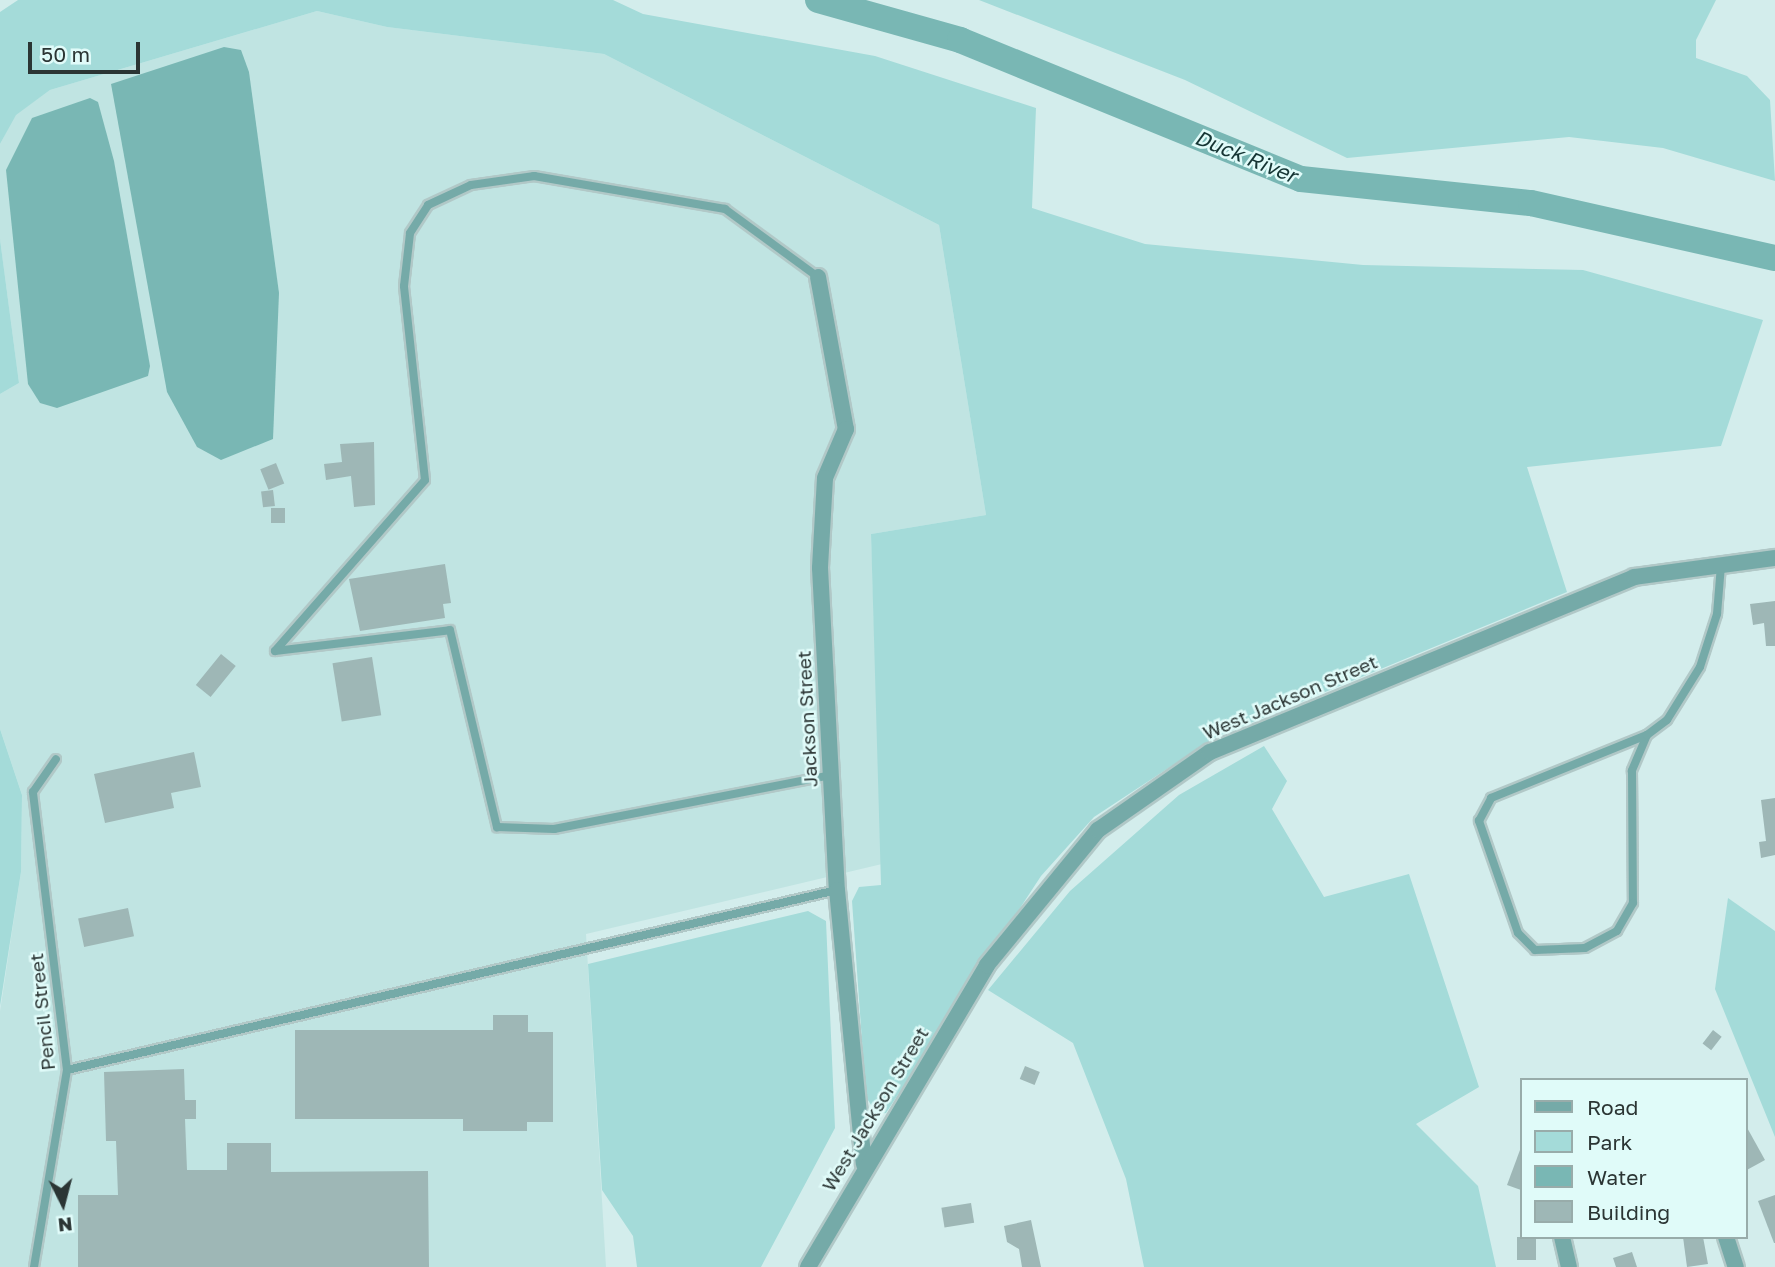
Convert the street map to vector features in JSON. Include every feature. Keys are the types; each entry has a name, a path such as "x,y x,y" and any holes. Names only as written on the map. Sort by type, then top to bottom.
{"street":[{"name":"Jackson Street","path":"818,277 846,429 825,478 820,568 837,890 864,1164"},
{"name":"West Jackson Street","path":"808,1267 864,1164 987,965 1098,830 1210,751 1634,577 1775,558"},
{"path":"1562,1239 1569,1267"},
{"path":"1727,1239 1737,1267"}],"lane":[{"path":"818,277 724,209 534,176 471,185 428,205 410,233 404,286 425,480 275,651 450,630 497,827 554,829 831,775"},
{"path":"1647,735 1632,771 1633,904 1617,931 1585,948 1535,950 1518,933 1479,821 1491,798 1647,735 1680,704 1700,667 1717,614 1721,565"},
{"name":"Pencil Street","path":"34,1267 67,1070 33,792 56,759"},
{"path":"67,1070 837,890"}],"shaded area":[{"path":"317,11 387,27 604,54 939,225 986,515 871,534 882,864 586,934 606,1267 0,1267 0,1011 21,872 22,795 0,729 0,394 19,383 0,239 0,144 15,115 50,90"}],"green space":[{"path":"18,0 613,0 643,14 875,56 1036,108 1032,208 1145,244 1363,265 1583,270 1763,320 1721,446 1527,467 1567,592 1214,738 1094,817 1041,876 886,1113 877,1114 866,1097 852,901 859,887 881,885 871,534 986,515 939,225 604,54 387,27 317,11 50,90 16,115 0,144 0,12"},
{"path":"979,0 1716,0 1696,40 1696,58 1747,76 1770,100 1775,181 1663,148 1569,137 1347,158 1185,80"},
{"path":"0,239 19,383 0,394"},
{"path":"0,729 22,795 21,872 0,1006"},
{"path":"1264,746 1287,781 1272,809 1324,897 1409,874 1479,1087 1416,1124 1478,1186 1496,1267 1144,1267 1126,1179 1073,1043 988,990 1070,891 1179,795"},
{"path":"1728,898 1775,931 1775,1137 1715,989"},
{"path":"808,911 826,921 835,1128 761,1267 637,1267 633,1236 602,1190 588,964"}],"water":[{"path":"224,47 241,50 249,72 279,293 273,439 221,460 197,447 167,392 111,84"},
{"path":"90,98 98,102 114,161 150,366 148,376 57,408 40,403 28,384 6,170 32,118"}],"building":[{"path":"374,442 375,505 354,507 351,476 326,480 324,464 342,462 340,444"},
{"path":"276,463 284,483 268,490 260,469"},
{"path":"273,490 275,506 263,507 261,491"},
{"path":"271,508 285,508 285,523 271,523"},
{"path":"445,564 451,603 443,604 445,618 360,631 349,579"},
{"path":"1775,601 1775,646 1766,646 1764,623 1753,625 1750,604"},
{"path":"221,654 236,666 211,697 196,685"},
{"path":"372,657 381,715 342,722 332,663"},
{"path":"194,752 201,787 171,793 174,808 105,823 94,774"},
{"path":"1775,798 1775,855 1761,858 1759,842 1766,841 1761,800"},
{"path":"128,908 134,936 84,947 78,919"},
{"path":"493,1015 528,1015 528,1032 553,1032 553,1122 527,1122 527,1131 463,1131 463,1119 295,1119 295,1030 493,1030"},
{"path":"1713,1030 1722,1037 1711,1050 1703,1043"},
{"path":"1025,1066 1040,1072 1035,1085 1020,1079"},
{"path":"184,1069 185,1100 196,1100 196,1119 185,1119 187,1170 227,1170 227,1143 271,1143 271,1172 428,1171 429,1267 78,1267 78,1195 118,1195 116,1141 106,1141 104,1072"},
{"path":"1747,1128 1765,1160 1747,1170"},
{"path":"1520,1150 1520,1190 1507,1185"},
{"path":"1775,1195 1775,1243 1774,1243 1758,1201"},
{"path":"971,1203 974,1223 944,1227 941,1208"},
{"path":"1031,1220 1041,1267 1022,1267 1019,1249 1007,1242 1004,1226"},
{"path":"1517,1237 1536,1239 1536,1260 1517,1260"},
{"path":"1683,1239 1703,1239 1708,1264 1687,1267"},
{"path":"1632,1252 1637,1267 1616,1267 1613,1258"}],"waterway":[{"name":"Duck River","path":"818,0 960,40 1301,179 1531,203 1775,258"}]}
